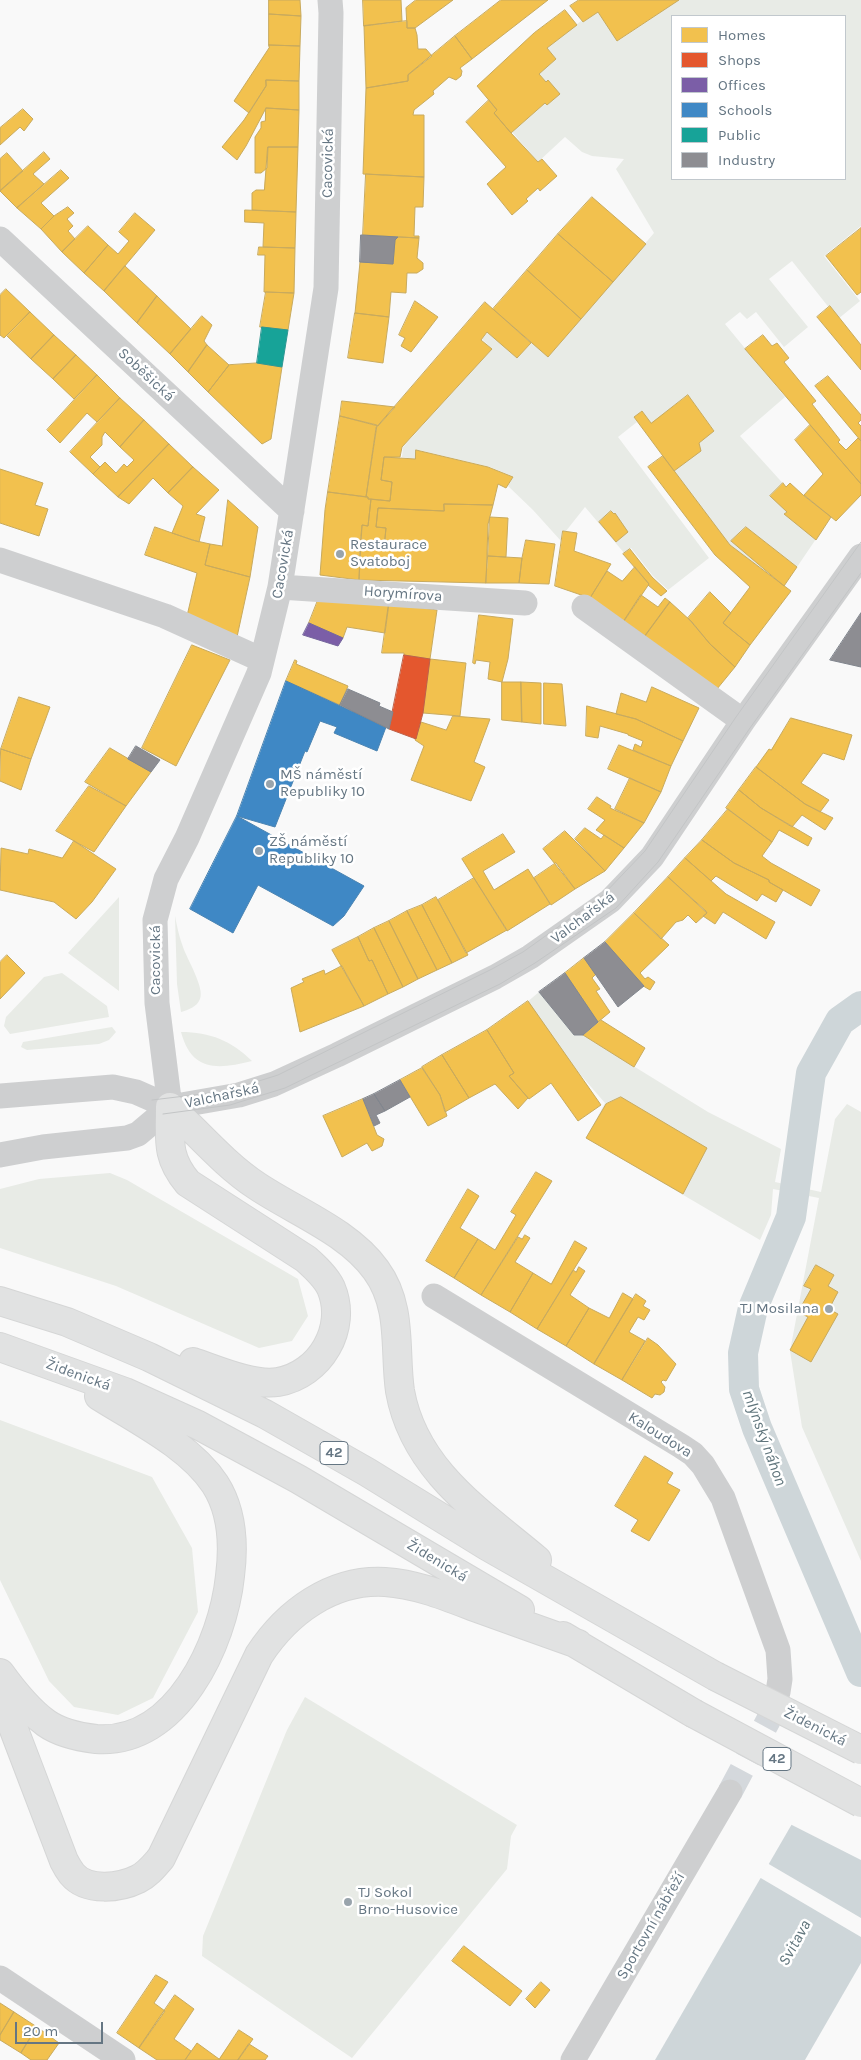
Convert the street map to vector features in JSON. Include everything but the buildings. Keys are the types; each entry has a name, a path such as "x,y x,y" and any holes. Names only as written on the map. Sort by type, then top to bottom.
{"highway":[{"path":"67,1322 227,1373 263,1382 278,1382 306,1371 326,1349 333,1335 336,1319 331,1288 315,1267 297,1251 188,1183 176,1169 170,1142 170,1107"},
{"path":"170,1107 256,1185 350,1243 365,1256 382,1280 394,1308 397,1327 400,1390 412,1431 423,1454 457,1492 590,1605"},
{"name":"Židenická","path":"0,1301 67,1322 149,1357 265,1414 368,1472 487,1546 715,1676 861,1750"},
{"name":"Židenická","path":"0,1347 125,1392 198,1425 250,1452 693,1713 861,1803"},
{"path":"0,1673 32,1711 47,1724 64,1732 83,1738 103,1739 137,1732 166,1714 196,1676 218,1632 229,1589 232,1550 230,1519 216,1486 203,1468 163,1436 49,1364"},
{"path":"0,1693 64,1861 72,1875 80,1881 110,1886 125,1884 139,1878 152,1869 161,1858 267,1643 290,1618 322,1596 340,1587 360,1583 386,1582 411,1586 439,1594 578,1644"}],"street":[{"name":"Cacovická","path":"170,1107 157,1003 155,920 166,879 187,838 259,673 280,587 326,288 330,0"},
{"name":"Soběšická","path":"0,239 292,510"},
{"name":"Valchařská","path":"170,1107 240,1095 274,1084 337,1055 496,977 537,952 610,901 652,857 743,721 861,556"},
{"path":"0,560 166,616 262,660"},
{"name":"Horymírova","path":"280,587 525,603"},
{"path":"584,606 743,721"},
{"path":"0,1096 113,1087 136,1092 170,1107 138,1134 127,1138 43,1147 0,1155"},
{"name":"Kaloudova","path":"434,1296 681,1446 704,1465 722,1498 778,1650 780,1679 778,1692"},
{"name":"Sportovní nábřeží","path":"573,2060 730,1792"},
{"path":"0,1978 123,2060"}],"shaded area":[{"path":"679,0 861,0 861,226 824,256 860,301 838,319 792,261 769,279 808,327 784,347 756,312 747,319 740,312 725,324 785,397 740,436 798,500 785,513 816,539 797,567 746,527 732,541 783,585 730,545 674,471 699,443 714,430 688,395 651,423 641,411 634,417 637,422 618,437 709,558 668,590 653,576 631,548 625,554 585,507 566,531 563,532 561,541 508,486 512,476 490,467 418,450 415,459 402,457 403,447 492,349 482,339 488,332 517,358 532,343 548,357 654,233 616,169 624,159 592,156 582,152 565,137 538,162 512,132 545,103 547,105 559,94 548,80 546,82 539,74 556,59 547,48 581,21 583,22 598,12 618,41"},
{"path":"119,897 119,991 68,953"},
{"path":"175,916 178,932 198,981 201,994 195,1006 181,1012 177,984"},
{"path":"62,973 107,1006 109,1017 10,1034 4,1026 6,1017 44,977"},
{"name":"TJ Mosilana","path":"539,992 574,1035 583,1035 708,1112 781,1149 775,1182 821,1192 835,1119 847,1104 861,1112 861,1561 802,1427 790,1351 819,1198 773,1189 771,1215 760,1240 586,1138 605,1103 579,1073 526,1003"},
{"path":"112,1027 116,1032 109,1040 99,1044 27,1050 21,1047 23,1042"},
{"path":"181,1032 192,1032 220,1039 237,1048 252,1061 229,1066 208,1065 192,1055"},
{"path":"110,1173 127,1180 298,1279 308,1316 292,1341 259,1348 116,1286 0,1248 0,1189 39,1179"},
{"path":"0,1420 152,1477 192,1548 198,1612 153,1698 118,1715 74,1707 49,1681 0,1580"},
{"name":"TJ Sokol Brno-Husovice","path":"305,1697 517,1825 511,1836 507,1869 352,2058 202,1956 203,1936 287,1730"}],"water":[{"name":"Svitava","path":"861,1705 861,1963 805,2060 655,2060"}],"pier":[{"path":"861,1702 861,1860 790,1824 851,1716"},
{"path":"767,1863 861,1918 861,1937 759,1877"}],"waterway":[{"name":"mlýnský náhon","path":"861,1006 840,1021 811,1073 791,1217 753,1308 743,1353 744,1389 757,1428 861,1672"}],"tunnel":[{"path":"730,1792 768,1721 778,1692"}],"tram line":[{"path":"152,1100 227,1091 278,1075 523,952 603,895 645,851 736,717 861,542"},
{"path":"163,1114 230,1105 285,1088 500,984 535,963 616,908 658,862 750,728 861,573"}],"place":[{"name":"Restaurace Svatoboj","path":"340,554"},
{"name":"MŠ náměstí Republiky 10","path":"270,784"},
{"name":"ZŠ náměstí Republiky 10","path":"259,851"},
{"name":"TJ Mosilana","path":"829,1309"},
{"name":"TJ Sokol Brno-Husovice","path":"348,1902"}]}
